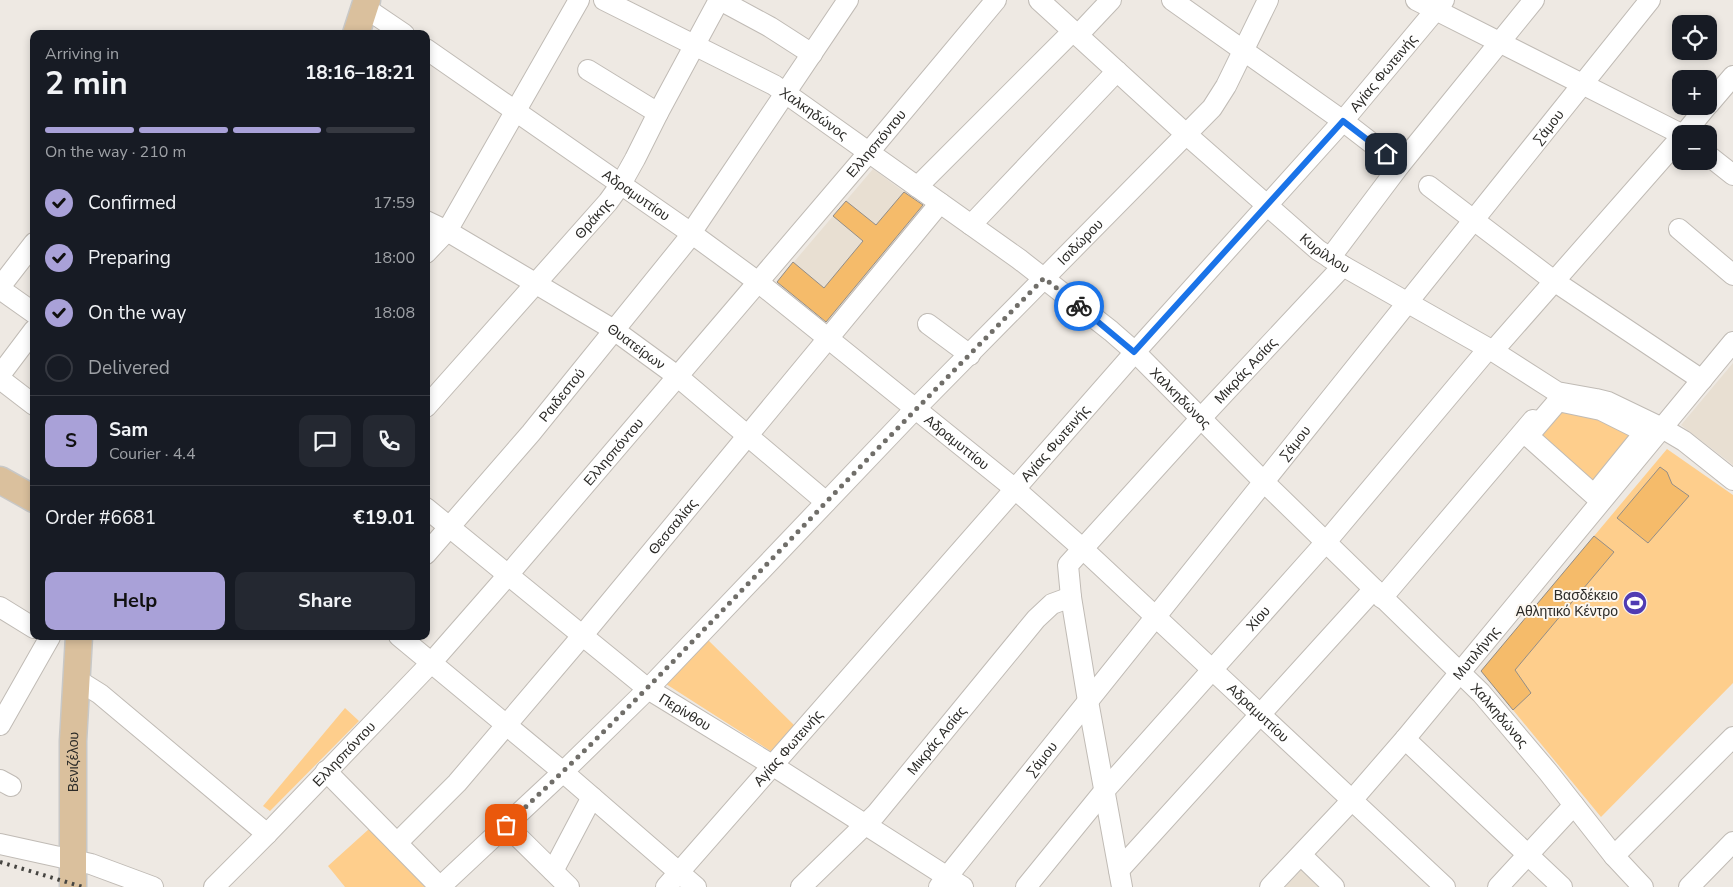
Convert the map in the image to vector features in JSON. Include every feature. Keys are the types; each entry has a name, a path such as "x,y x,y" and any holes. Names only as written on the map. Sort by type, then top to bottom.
{"main road":[{"path":"357,30 366,3"},
{"path":"0,480 30,497"},
{"name":"Βενιζέλου","path":"72,887 72,774 78,656"}],"street":[{"path":"430,249 447,231 579,0"},
{"name":"Χαλκηδώνος","path":"604,0 774,85 1044,278 1134,352 1264,482 1460,672 1511,727 1614,856 1643,887"},
{"path":"720,0 770,27 812,54"},
{"name":"Θράκης","path":"430,403 608,202 621,184 694,44 720,0"},
{"name":"Ραιδεστού","path":"430,549 532,433 692,233 848,0"},
{"name":"Ελλησπόντου","path":"214,887 430,663 508,575 869,152 996,0"},
{"name":"Κυρίλλου","path":"1039,0 1186,135 1311,245 1336,262 1490,350 1557,392 1608,402 1662,428 1684,442 1733,480"},
{"path":"917,187 1111,0"},
{"path":"1172,0 1343,121 1400,165"},
{"name":"Ισιδώρου","path":"440,887 563,772 648,689 916,408 1186,135 1220,98 1268,0"},
{"path":"1416,0 1440,5 1500,42 1672,130"},
{"name":"Μικράς Ασίας","path":"801,887 866,825 1036,618 1055,602 1071,597 1068,565 1201,418 1336,262 1400,165 1534,0"},
{"name":"Σάμου","path":"950,884 1088,702 1156,616 1584,85 1650,0"},
{"path":"366,3 399,30"},
{"name":"Αγίας Φωτεινής","path":"666,887 1134,352 1343,121 1440,5"},
{"name":"Αδραμυττίου","path":"430,52 692,233 758,282 1015,489 1083,548 1445,887"},
{"path":"588,70 658,113"},
{"path":"971,225 1118,71"},
{"name":"Χίου","path":"1717,95 1733,76"},
{"name":"Χίου","path":"1691,125 1699,115"},
{"name":"Χίου","path":"1026,887 1105,790 1326,542 1490,350 1554,281 1672,146"},
{"path":"1717,162 1733,175"},
{"path":"1429,186 1554,281 1702,380"},
{"name":"Θεσσαλίας","path":"397,843 457,783 506,726 940,203"},
{"name":"Θυατείρων","path":"430,223 537,283 614,330 677,376 826,502"},
{"path":"1679,229 1733,275"},
{"path":"30,248 0,288 30,310"},
{"path":"928,324 970,354"},
{"path":"0,375 30,335"},
{"name":"Μυτιλήνης","path":"1270,887 1353,799 1405,739 1594,502 1662,428 1733,342"},
{"path":"0,379 30,402"},
{"path":"1121,879 1261,714 1378,593 1557,392"},
{"path":"1558,401 1600,410 1645,432 1594,502 1528,436 1558,401"},
{"path":"1518,438 1594,502"},
{"name":"Περίνθου","path":"430,511 648,689 866,825 950,884"},
{"path":"1071,597 1088,702 1121,879"},
{"path":"1,610 30,626"},
{"path":"0,725 41,640"},
{"path":"53,640 78,656 100,694 267,834"},
{"path":"404,640 563,772 696,887"},
{"path":"1614,856 1733,737"},
{"path":"1405,739 1562,887"},
{"path":"326,771 440,887"},
{"path":"553,870 592,797"},
{"path":"1498,887 1574,806"},
{"path":"506,825 569,887"},
{"path":"1695,885 1733,842"},
{"path":"0,844 72,859 116,872 153,887"},
{"path":"1301,855 1334,887"}],"shaded area":[{"path":"873,169 926,208 830,325 776,283"},
{"path":"1733,363 1733,465 1681,425"},
{"path":"1559,404 1641,432 1593,492 1531,436"},
{"name":"Βασδέκειο Αθλητικό Κέντρο","path":"1667,449 1733,495 1733,683 1601,817 1481,671"},
{"path":"708,640 795,726 772,752 666,684"},
{"path":"345,708 359,721 270,811 263,806"},
{"path":"369,829 425,887 345,887 328,866"},
{"path":"1304,867 1321,887 1285,887"}],"building":[{"path":"904,192 923,205 826,322 777,282 793,262 824,288 863,241 833,216 846,201 876,225"},
{"path":"1660,467 1667,472 1672,484 1689,496 1648,543 1617,518"},
{"path":"1594,536 1614,552 1515,670 1531,693 1513,710 1481,671"}],"railway":[{"path":"0,862 83,887"}],"way so far":[{"path":"506,825 648,689 916,408 1044,278 1079,306"}],"place":[{"name":"Βασδέκειο Αθλητικό Κέντρο","path":"1635,603"}],"route":[{"path":"1079,306 1134,352 1343,121 1386,154"}]}
